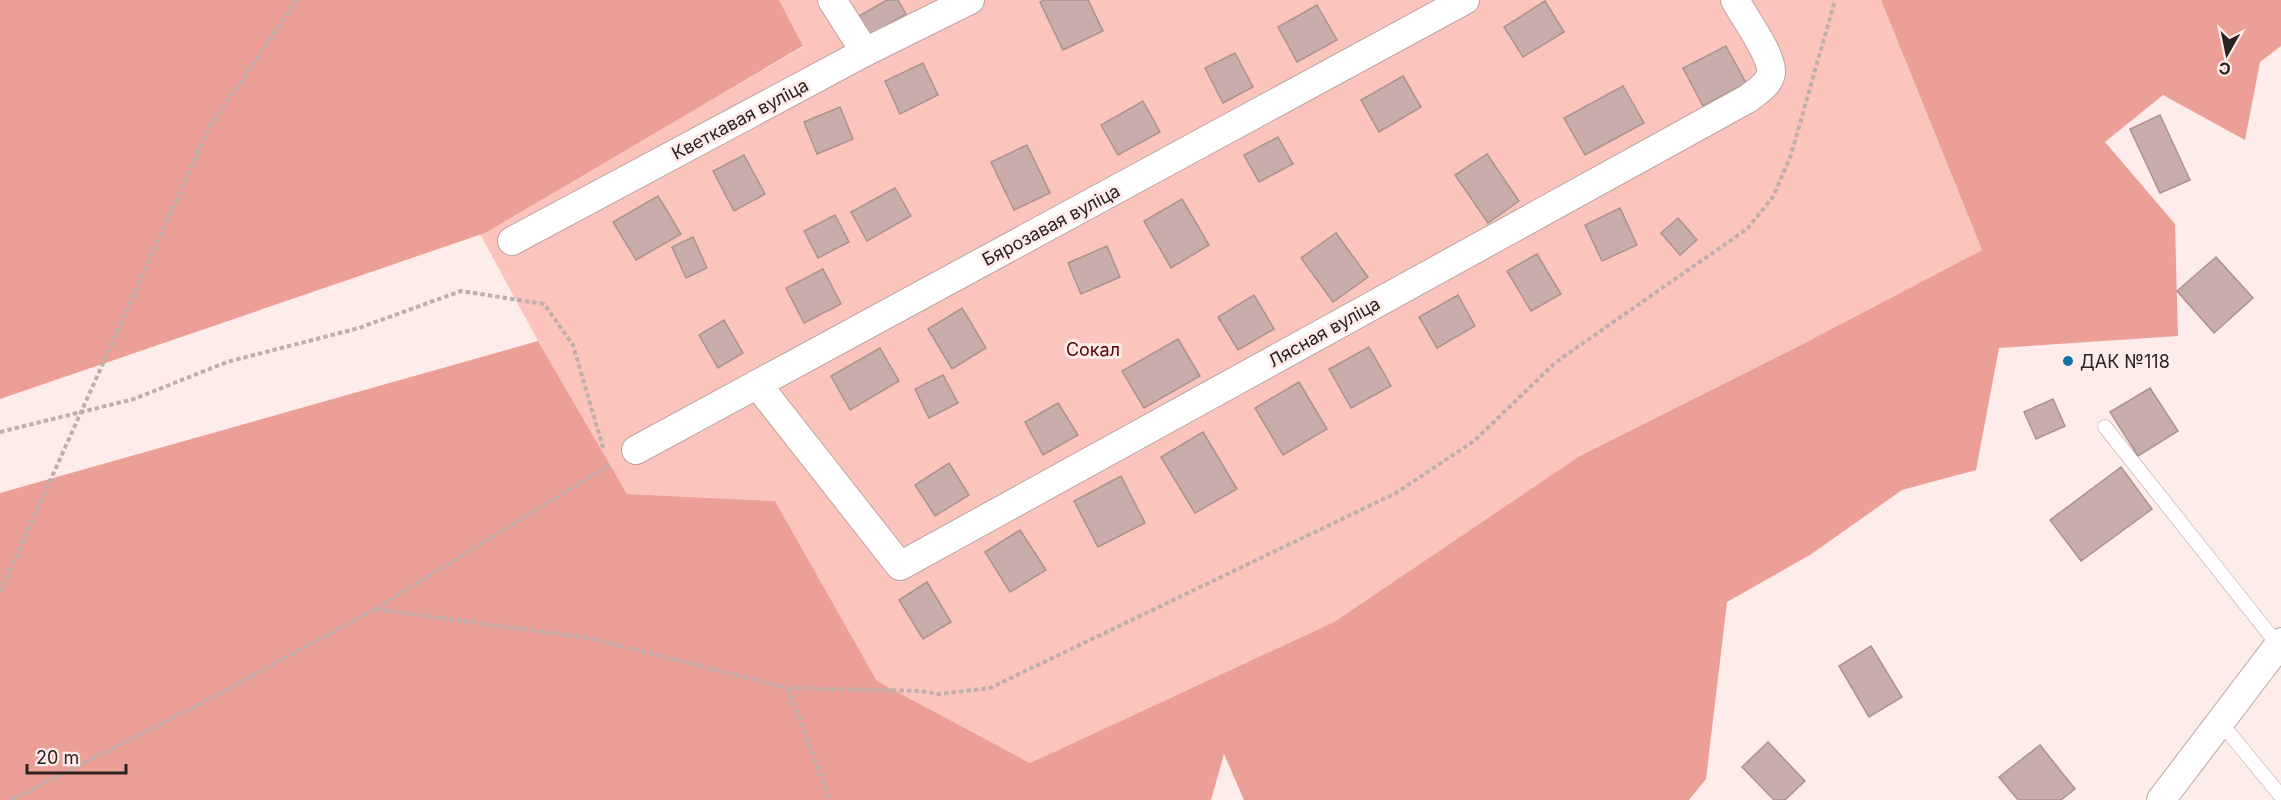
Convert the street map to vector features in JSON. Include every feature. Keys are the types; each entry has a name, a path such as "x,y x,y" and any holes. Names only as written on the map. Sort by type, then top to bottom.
{"street":[{"path":"832,0 865,52"},
{"name":"Кветкавая вуліца","path":"512,241 865,52 970,0"},
{"name":"Бярозавая вуліца","path":"636,450 1465,0"},
{"name":"Лясная вуліца","path":"757,384 900,567 1749,98 1766,84 1771,72 1768,58 1735,0"},
{"path":"2161,800 2280,643"}],"lane":[{"path":"2105,427 2280,643"},
{"path":"2220,722 2281,796"}],"path":[{"path":"0,592 209,128 297,0"},
{"path":"375,609 589,638 788,688 921,690 939,694 990,688 1396,493 1474,441 1556,362 1747,229 1773,197 1791,155 1835,0"},
{"path":"0,432 134,399 227,362 359,327 461,291 544,304 573,345 608,466"},
{"path":"11,800 204,702 375,609 636,450"},
{"path":"788,688 830,800"}],"green space":[{"name":"Сокал","path":"779,0 1881,0 1982,250 1581,456 1334,622 1030,763 877,681 775,501 627,494 538,341 480,234 803,47"}],"shaded area":[{"path":"0,0 779,0 803,46 485,233 0,399"},
{"path":"1881,0 2281,0 2281,46 2260,62 2245,140 2163,95 2105,142 2175,224 2178,336 1999,348 1976,470 1902,490 1810,555 1727,602 1706,779 1689,800 1244,800 1224,754 1211,800 0,800 0,493 538,341 627,494 775,501 877,681 1030,763 1334,622 1580,456 1797,347 1982,250"}],"building":[{"path":"887,0 898,0 906,14 870,35 859,16"},
{"path":"1044,0 1088,0 1103,31 1063,50 1040,2"},
{"path":"1545,1 1564,32 1523,57 1504,27"},
{"path":"1317,5 1337,40 1297,62 1278,27"},
{"path":"1726,46 1746,83 1703,106 1683,68"},
{"path":"1235,53 1253,87 1223,103 1205,68"},
{"path":"923,63 938,95 900,114 885,81"},
{"path":"1403,76 1421,107 1379,132 1361,100"},
{"path":"1623,86 1644,123 1585,155 1564,118"},
{"path":"1143,101 1160,132 1118,155 1101,125"},
{"path":"840,107 853,139 817,154 804,122"},
{"path":"2160,115 2190,180 2160,193 2130,129"},
{"path":"1278,137 1293,164 1259,182 1244,155"},
{"path":"1027,145 1050,193 1014,210 991,162"},
{"path":"1487,154 1519,201 1488,223 1455,175"},
{"path":"744,155 765,194 734,211 713,171"},
{"path":"895,188 911,216 867,241 851,212"},
{"path":"658,196 681,234 636,260 613,222"},
{"path":"1182,199 1209,245 1171,268 1144,221"},
{"path":"1620,208 1637,245 1602,261 1585,225"},
{"path":"835,215 849,242 818,258 804,231"},
{"path":"1678,218 1697,240 1680,255 1661,233"},
{"path":"1336,233 1368,277 1333,302 1301,258"},
{"path":"693,237 707,268 686,278 672,247"},
{"path":"1107,246 1120,277 1081,294 1068,263"},
{"path":"1537,254 1561,294 1531,311 1507,271"},
{"path":"2216,257 2253,298 2214,333 2177,291"},
{"path":"823,269 841,304 804,323 786,288"},
{"path":"1254,295 1274,329 1238,350 1218,317"},
{"path":"1458,295 1475,326 1437,348 1419,317"},
{"path":"962,308 986,348 952,369 928,329"},
{"path":"724,320 743,353 718,368 699,335"},
{"path":"1178,339 1200,376 1144,408 1122,371"},
{"path":"1369,347 1391,386 1351,408 1329,369"},
{"path":"880,348 899,381 850,410 831,376"},
{"path":"943,375 958,403 929,418 915,389"},
{"path":"1299,382 1327,429 1283,455 1255,408"},
{"path":"2150,388 2178,431 2138,456 2110,412"},
{"path":"2053,399 2065,426 2036,439 2024,412"},
{"path":"1058,403 1078,435 1043,455 1025,422"},
{"path":"1203,432 1237,489 1195,513 1161,457"},
{"path":"949,463 969,495 935,516 915,485"},
{"path":"2121,467 2152,509 2081,561 2050,520"},
{"path":"1121,476 1145,523 1098,547 1074,501"},
{"path":"1020,530 1046,570 1010,592 985,552"},
{"path":"927,582 951,622 923,639 899,600"},
{"path":"1871,646 1902,697 1869,717 1839,666"},
{"path":"1768,742 1805,781 1785,800 1774,800 1742,767"},
{"path":"2040,745 2075,789 2061,800 2018,800 1999,777"}],"place":[{"name":"ДАК №118","path":"2068,361"}]}
